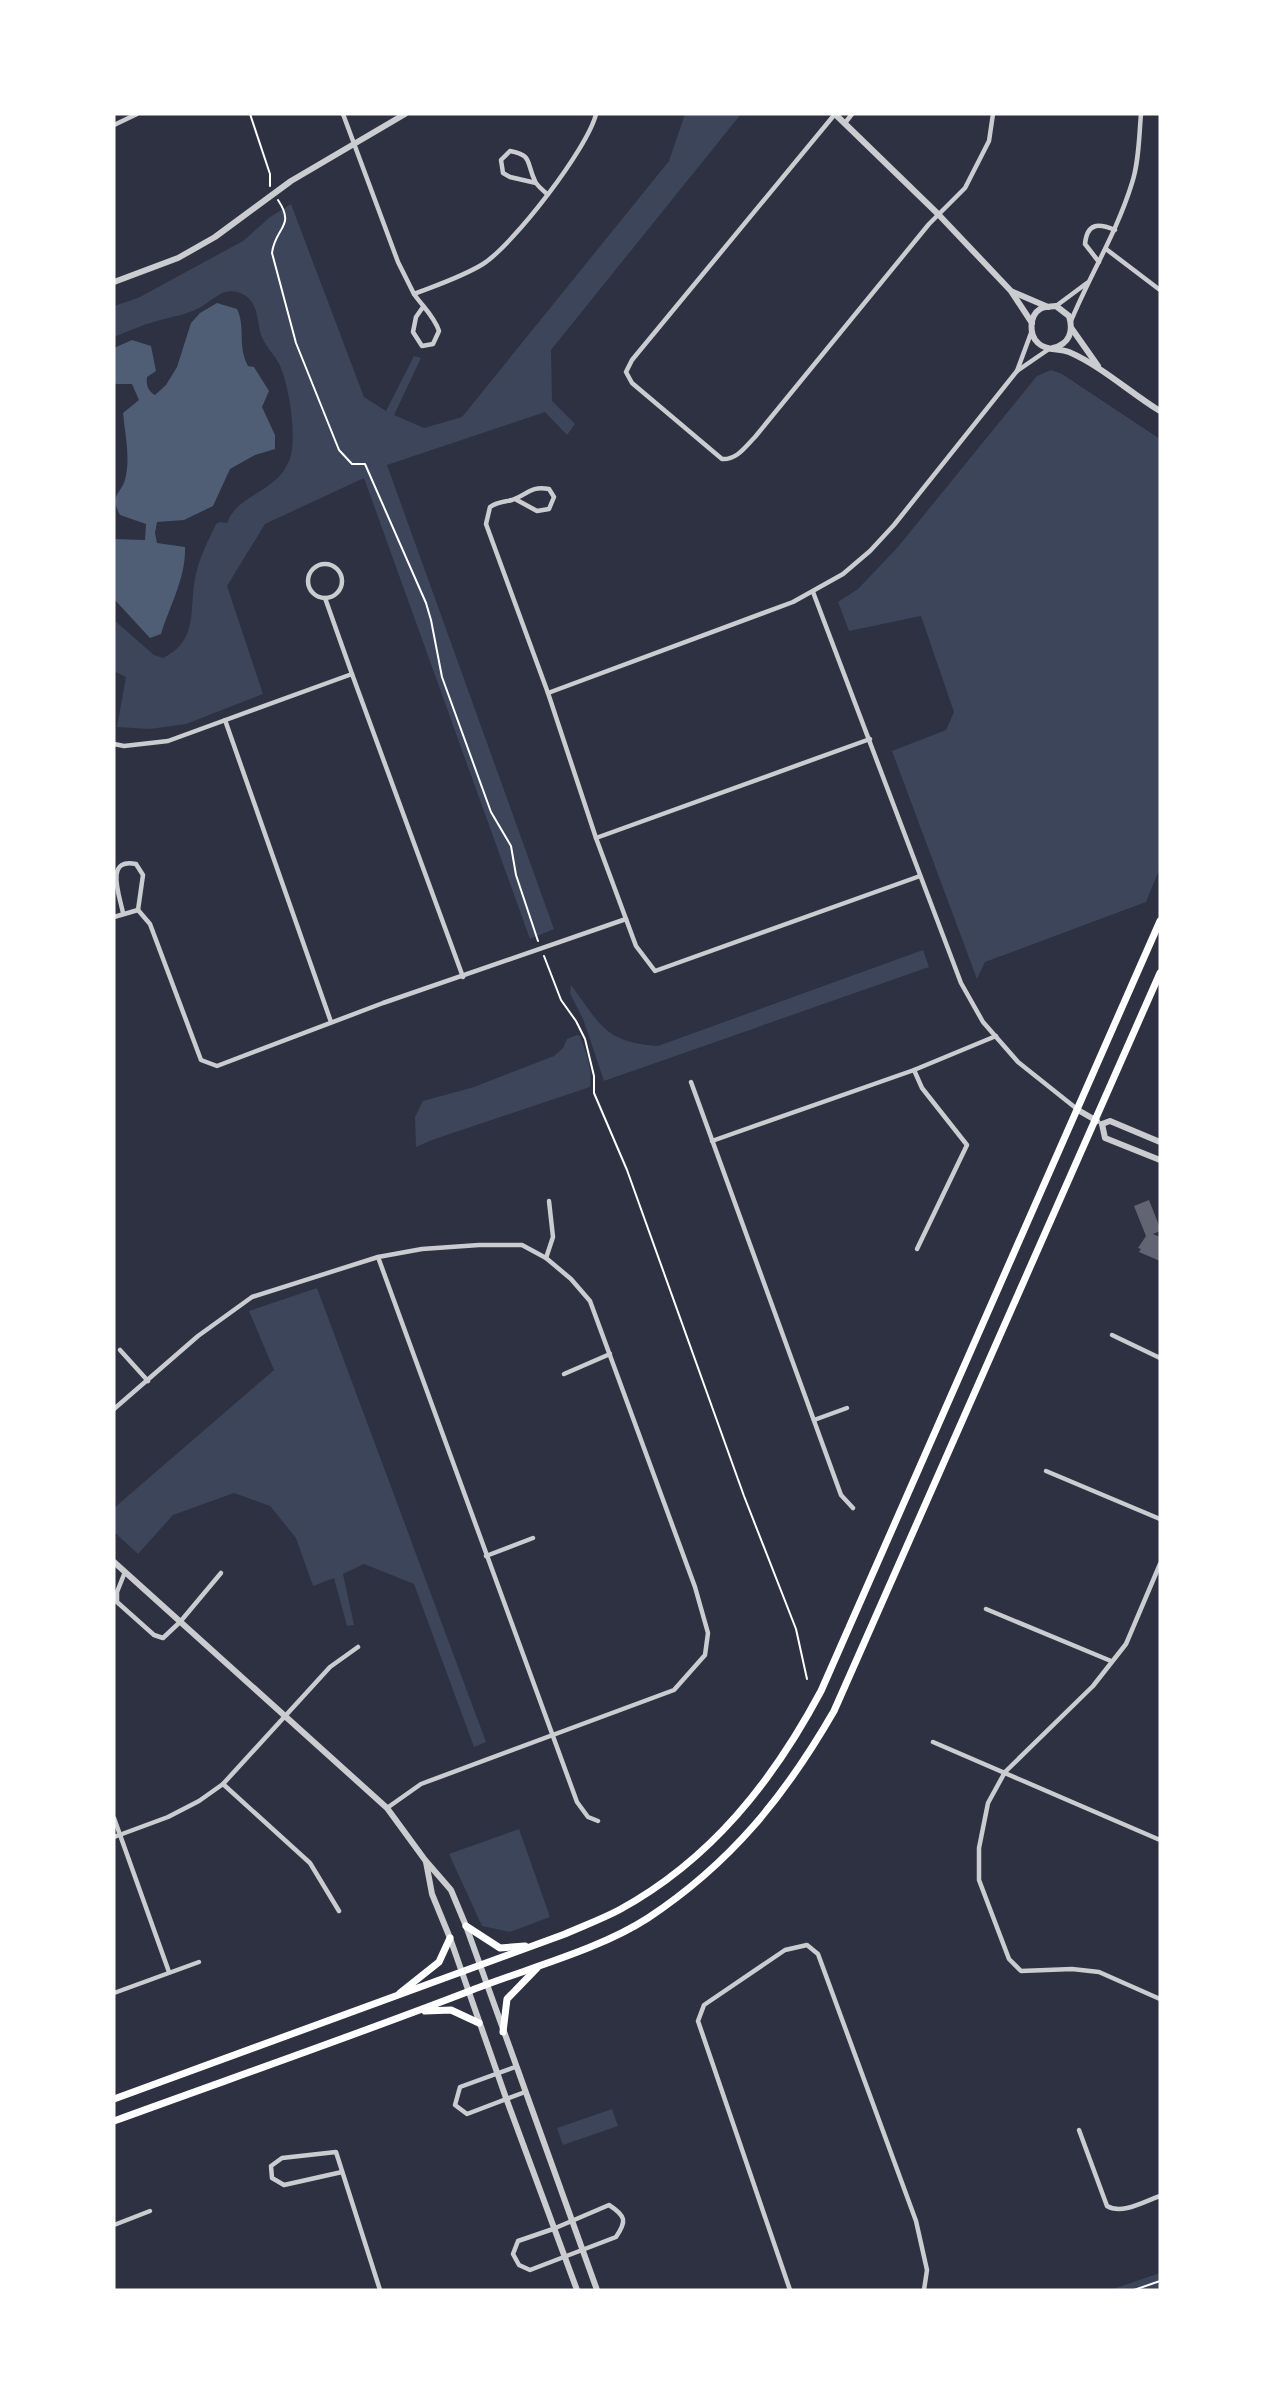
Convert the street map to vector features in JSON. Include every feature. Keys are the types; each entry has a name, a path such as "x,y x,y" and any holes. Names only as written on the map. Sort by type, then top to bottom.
{"main road":[{"path":"114,2099 536,1945 619,1909 686,1863 746,1807 799,1731 821,1691 1160,921"},
{"path":"114,2121 610,1938 646,1919 683,1893 744,1838 772,1807 810,1754 834,1711 1098,1122 1160,973"},
{"path":"466,1926 500,1948 536,1945"},
{"path":"394,1997 439,1962 450,1938"},
{"path":"503,2032 507,1999 540,1965"},
{"path":"417,2011 451,2010 479,2023"}],"street":[{"path":"114,125 137,114"},
{"path":"344,114 398,262 414,294 435,319 439,331 433,344 422,346 413,332 416,317 423,307"},
{"path":"114,282 178,258 215,237 291,181 405,114"},
{"path":"414,294 463,275 486,262 509,242 576,155 596,114"},
{"path":"993,114 989,141 965,188 938,214 737,456 722,459 632,383 626,372 632,360 835,114 938,214 1011,291 1038,343 1067,351 1100,368 1160,411"},
{"path":"845,123 852,114"},
{"path":"548,693 793,602 843,575 870,551 1017,372 1068,339 1088,282 1115,230 1133,180 1142,114"},
{"path":"536,183 503,173 501,159 510,151 523,153 528,159 536,183 547,194"},
{"path":"1099,262 1085,244 1086,232 1102,225 1115,230"},
{"path":"1106,249 1160,290"},
{"path":"1017,372 1040,310 1056,306 1088,282"},
{"path":"1011,291 1048,307"},
{"path":"1056,306 1066,312 1071,325 1100,368"},
{"path":"514,499 537,511 549,509 554,497 550,489 536,487 524,491 514,499 490,507 486,524 636,946 655,971 920,876"},
{"path":"325,598 335,594 342,578 336,568 326,564 316,567 308,580 315,594 325,598 463,977"},
{"path":"813,592 961,983 983,1022 1018,1062 1063,1100 1098,1122 1111,1121 1160,1142"},
{"path":"114,744 124,746 168,741 352,674"},
{"path":"225,720 331,1022"},
{"path":"596,838 870,739"},
{"path":"123,913 115,878 117,870 122,865 136,864 143,875 138,910 150,924 201,1060 217,1066 331,1022 626,919"},
{"path":"114,917 138,910"},
{"path":"712,1141 914,1070 996,1036"},
{"path":"914,1070 922,1088 967,1145 917,1249"},
{"path":"691,1082 841,1495 853,1508"},
{"path":"1098,1122 1105,1138 1160,1160"},
{"path":"546,1258 553,1237 549,1201"},
{"path":"114,1409 198,1336 252,1297 378,1257 422,1249 522,1245 546,1258 571,1279 590,1301 695,1587 708,1633 705,1655 674,1690 421,1784 387,1808"},
{"path":"378,1257 577,1802 588,1817 598,1821"},
{"path":"1112,1335 1160,1358"},
{"path":"120,1350 148,1381"},
{"path":"564,1374 610,1354"},
{"path":"814,1420 847,1408"},
{"path":"1046,1471 1160,1520"},
{"path":"486,1556 533,1538"},
{"path":"114,1562 387,1808 451,1890 597,2290"},
{"path":"1160,1564 1125,1644 1093,1686 1005,1773 988,1803 979,1848 979,1880 1009,1959 1021,1971 1072,1969 1100,1972 1160,1999"},
{"path":"125,1572 116,1598 120,1605 159,1637 167,1636 221,1573"},
{"path":"986,1609 1111,1661"},
{"path":"117,1836 184,1809 223,1784 330,1667 358,1647"},
{"path":"933,1742 1160,1840"},
{"path":"223,1784 310,1863 339,1911"},
{"path":"114,1818 117,1836 169,1972"},
{"path":"425,1860 432,1894 577,2290"},
{"path":"790,2290 698,2021 704,2005 785,1950 807,1945 818,1954 916,2221 927,2270 924,2290"},
{"path":"114,1993 199,1962"},
{"path":"515,2067 460,2087 455,2105 467,2115 525,2092"},
{"path":"1079,2130 1107,2206 1122,2210 1160,2196"},
{"path":"342,2172 284,2185 272,2178 271,2166 282,2158 336,2152 380,2290"},
{"path":"609,2205 620,2212 624,2219 615,2237 530,2270 519,2264 513,2254 518,2241 572,2221 609,2205"},
{"path":"114,2225 150,2211"}],"path":[{"path":"250,114 270,174 271,190"},
{"path":"278,199 286,214 286,222 274,240 272,253 296,343 339,450 352,464 365,464 426,603 442,677 491,812 511,846 516,875 539,944"},
{"path":"542,953 561,1000 585,1039 594,1076 594,1093 626,1170 744,1496 796,1629 807,1679"},
{"path":"1134,2290 1160,2281"}],"shaded area":[{"path":"685,114 741,114 551,350 552,401 575,424 567,435 545,412 387,465 554,929 530,939 364,478 265,524 227,586 263,694 186,724 150,729 117,727 126,677 114,671 114,620 154,655 163,658 175,650 188,631 197,570 216,524 227,523 239,505 283,472 292,452 293,440 291,411 282,371 261,335 253,304 244,295 226,292 191,312 114,337 114,306 138,298 243,241 270,217 291,204 364,397 386,411 414,356 421,358 394,415 424,428 462,417 669,161"},
{"path":"217,303 237,309 240,316 242,344 248,366 254,367 269,391 262,407 275,435 275,449 255,455 230,469 213,506 184,520 157,522 157,543 185,547 185,558 180,581 161,634 150,638 114,599 114,539 145,540 146,524 120,515 115,502 127,467 123,413 139,400 132,384 116,384 114,381 114,348 132,340 151,346 156,371 147,377 147,383 149,390 155,395 166,385 177,367 191,323 200,313"},
{"path":"1051,370 1062,374 1160,439 1160,868 1146,902 985,962 977,979 892,751 946,730 954,712 921,616 849,631 838,602 858,589 897,548 1037,376"},
{"path":"923,950 929,967 604,1081 583,1019 570,993 571,985 597,1021 615,1035 640,1044 658,1046"},
{"path":"580,1036 588,1061 590,1087 416,1147 415,1117 423,1101 474,1087 554,1056 563,1048 567,1039"},
{"path":"317,1288 486,1742 474,1747 414,1584 364,1564 343,1574 354,1625 347,1626 334,1578 313,1586 296,1538 270,1506 234,1493 173,1515 138,1554 114,1532 114,1508 274,1370 249,1311"},
{"path":"519,1829 550,1917 510,1932 482,1926 449,1854"},
{"path":"612,2109 618,2126 563,2145 557,2128"},
{"path":"1160,2273 1158,2290 1110,2290"}],"building":[{"path":"1149,1200 1160,1228 1160,1231 1153,1234 1160,1237 1160,1261 1139,1252 1141,1249 1138,1248 1146,1236 1134,1206"}]}
